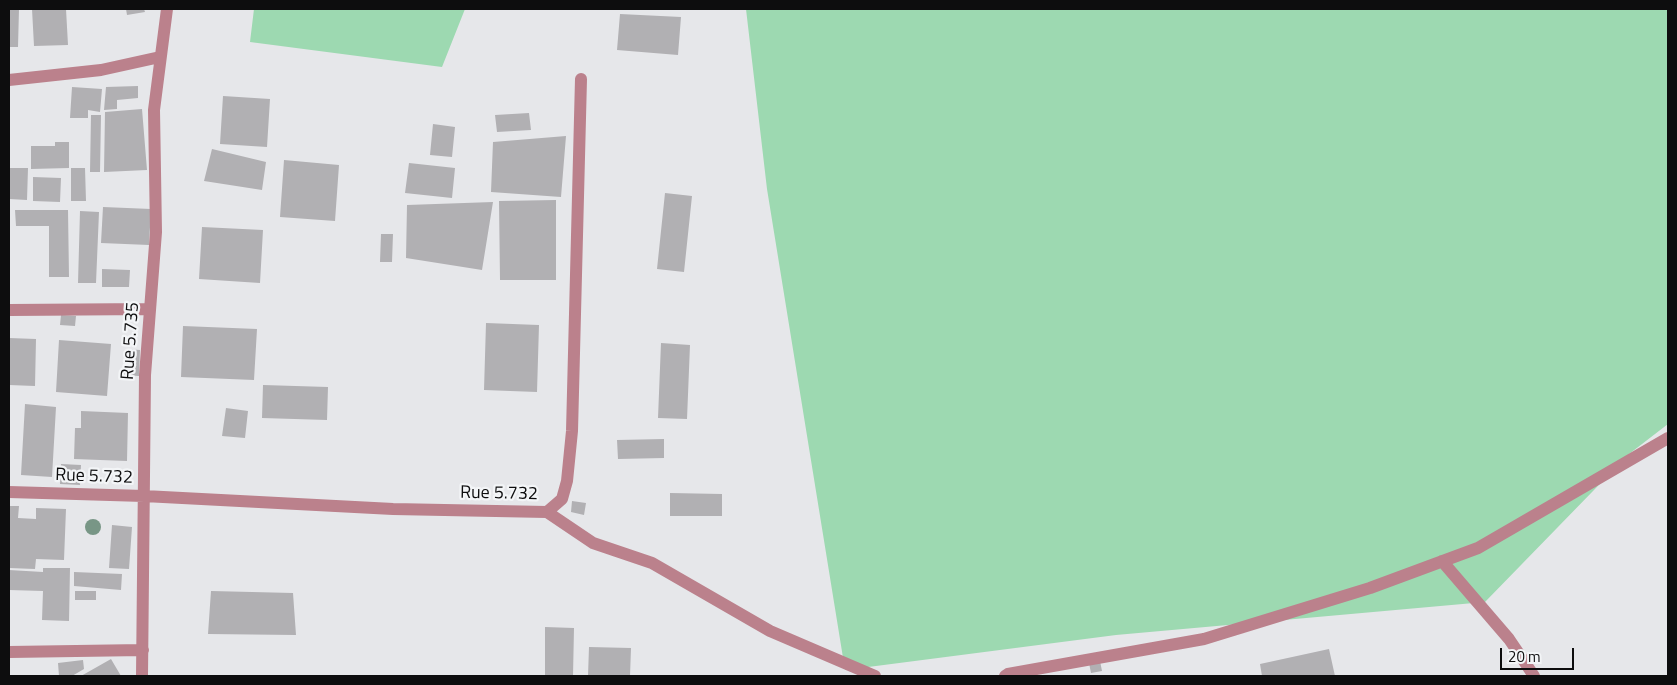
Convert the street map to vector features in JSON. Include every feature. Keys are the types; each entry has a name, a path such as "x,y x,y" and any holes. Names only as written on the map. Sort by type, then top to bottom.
{"street":[{"name":"Rue 5.735","path":"142,676 145,375 156,232 154,110 167,9"},
{"path":"9,80 101,70 160,57"},
{"name":"Rue 5.732","path":"9,492 144,496 393,509 547,512 562,499 567,481 572,430 581,78"},
{"path":"9,310 150,309"},
{"path":"1005,676 1204,639 1370,588 1478,548 1668,438"},
{"path":"547,512 593,543 652,563 770,631 875,676"},
{"path":"1442,561 1508,639 1534,676"},
{"path":"9,652 142,650"}],"green space":[{"path":"254,9 465,9 442,67 250,42"},
{"path":"746,9 1668,9 1668,424 1629,454 1485,602 1116,635 845,670 767,189"}],"building":[{"path":"9,9 19,9 18,47 9,47"},
{"path":"32,9 66,9 68,45 34,46"},
{"path":"126,9 144,9 145,12 127,15"},
{"path":"620,14 681,17 678,55 617,50"},
{"path":"138,86 138,98 117,100 117,109 104,110 106,87"},
{"path":"72,87 102,89 100,112 88,110 88,118 70,118"},
{"path":"223,96 270,99 267,147 220,144"},
{"path":"142,109 147,170 104,172 105,112"},
{"path":"529,113 531,130 497,132 495,115"},
{"path":"91,115 101,115 100,172 90,172"},
{"path":"433,124 455,127 452,157 430,155"},
{"path":"566,136 561,197 491,192 493,142"},
{"path":"55,142 69,142 69,168 31,169 31,146 55,146"},
{"path":"212,149 266,162 262,190 204,181"},
{"path":"284,160 339,165 335,221 280,217"},
{"path":"409,163 455,168 452,198 405,193"},
{"path":"9,168 28,168 27,200 9,199"},
{"path":"71,168 85,168 86,201 71,201"},
{"path":"33,177 61,178 60,202 33,201"},
{"path":"665,193 692,196 684,272 657,269"},
{"path":"556,200 556,280 500,280 499,201"},
{"path":"493,202 482,270 406,258 407,205"},
{"path":"103,207 151,209 149,245 101,243"},
{"path":"15,210 68,210 69,277 49,277 49,226 16,226"},
{"path":"80,211 99,212 96,283 78,283"},
{"path":"202,227 263,230 260,283 199,279"},
{"path":"381,234 393,234 392,262 380,262"},
{"path":"102,269 130,270 129,287 102,287"},
{"path":"61,315 76,316 75,326 60,325"},
{"path":"486,323 539,325 537,392 484,390"},
{"path":"183,326 257,329 254,380 181,377"},
{"path":"9,338 36,339 35,386 9,385"},
{"path":"59,340 111,344 107,396 56,392"},
{"path":"661,343 690,345 687,419 658,418"},
{"path":"126,349 140,350 139,376 124,375"},
{"path":"263,385 328,387 327,420 262,418"},
{"path":"25,404 56,407 52,477 21,475"},
{"path":"226,408 248,411 245,438 222,436"},
{"path":"81,411 128,413 127,461 74,459 75,428 81,428"},
{"path":"664,439 664,458 618,459 617,440"},
{"path":"61,464 81,465 80,485 60,484"},
{"path":"670,493 722,494 722,516 670,516"},
{"path":"572,501 586,503 584,515 571,512"},
{"path":"9,506 19,506 18,518 36,519 36,508 66,509 64,560 36,559 35,569 9,568"},
{"path":"112,525 132,527 129,569 109,568"},
{"path":"43,568 70,568 69,621 42,620 43,591 9,590 9,570 43,572"},
{"path":"74,572 122,574 121,590 74,586"},
{"path":"75,591 96,591 96,600 75,600"},
{"path":"211,591 293,593 296,635 208,634"},
{"path":"545,627 574,628 573,676 545,676"},
{"path":"589,647 631,648 630,676 588,676"},
{"path":"1329,649 1335,676 1262,676 1260,664"},
{"path":"111,659 121,676 81,676"},
{"path":"83,660 84,669 72,676 59,676 58,663"},
{"path":"1100,661 1102,671 1091,673 1089,663"}]}
